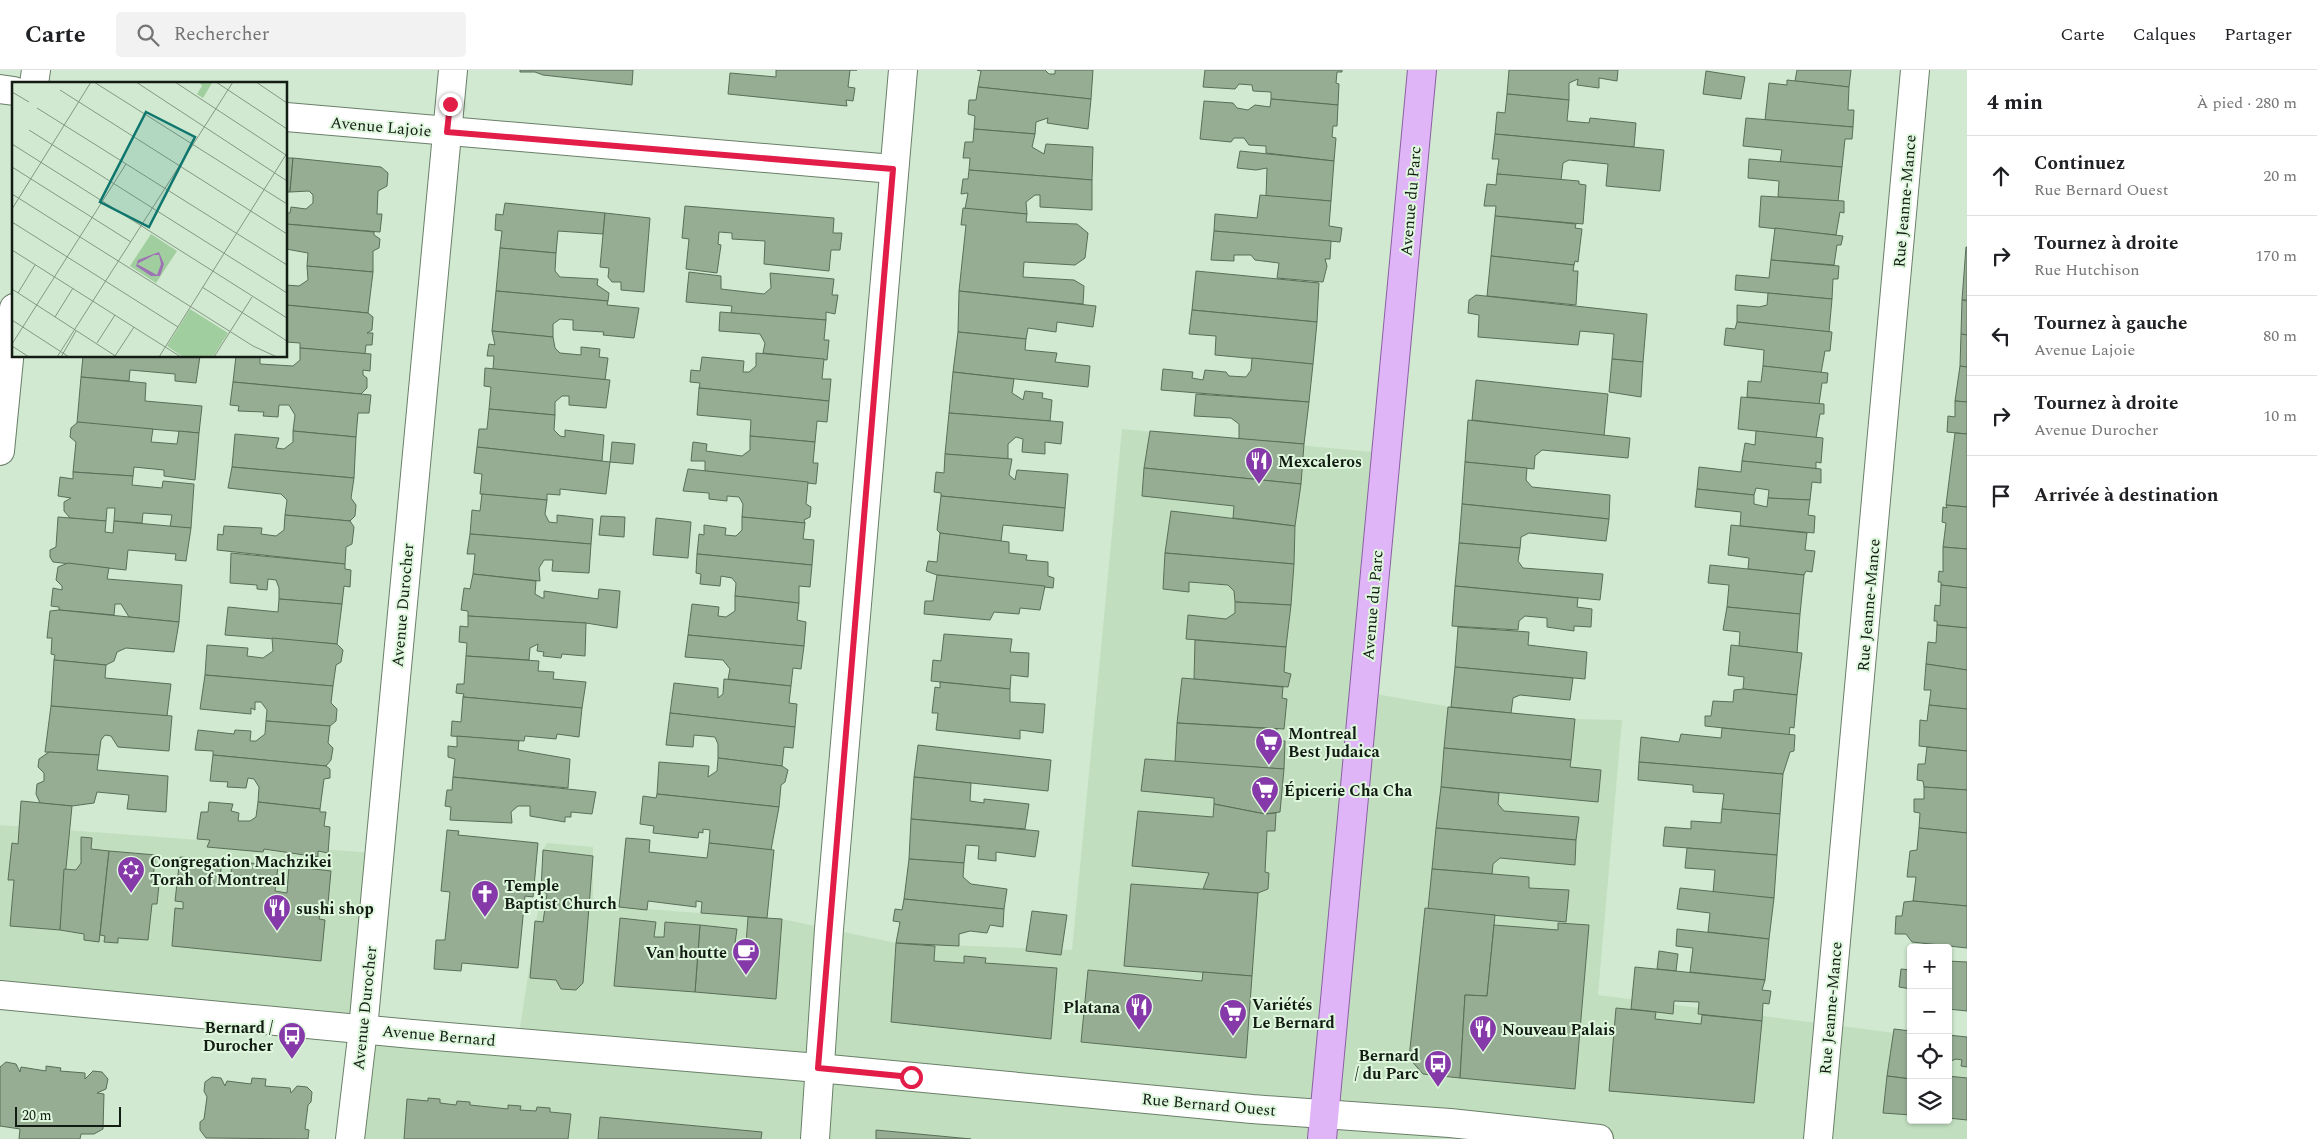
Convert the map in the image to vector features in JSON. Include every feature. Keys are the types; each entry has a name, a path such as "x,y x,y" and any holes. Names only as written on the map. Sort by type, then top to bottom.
{"main road":[{"name":"Avenue du Parc","path":"1323,1126 1422,70"}],"street":[{"name":"Avenue Durocher","path":"350,1139 363,1029 453,70"},
{"path":"815,1139 818,1068 893,169 903,70"},
{"name":"Rue Jeanne-Mance","path":"1818,1139 1916,70"},
{"name":"Avenue Lajoie","path":"288,117 893,169"},
{"path":"0,452 12,329"},
{"name":"Avenue Bernard","path":"0,995 363,1029 818,1068"},
{"name":"Rue Bernard Ouest","path":"818,1068 1323,1126 1450,1123 1599,1139"}],"shaded area":[{"path":"1122,429 1395,454 1370,693 1451,707 1575,719 1622,720 1598,995 1907,1034 1907,1124 1952,1124 1952,1040 1967,1042 1967,1139 356,1139 361,1037 0,993 0,825 387,854 363,1029 518,1041 541,890 543,850 547,843 593,847 593,901 605,901 619,907 782,919 896,943 1072,950"}],"building":[{"path":"520,70 633,70 632,85 543,75 535,72 520,72"},
{"path":"776,70 850,70 848,87 855,88 853,101 846,100 847,106 728,94 730,73 776,77"},
{"path":"977,70 1045,70 1049,74 1055,74 1055,70 1093,70 1091,99 978,87 981,71"},
{"path":"1205,70 1342,70 1342,72 1337,72 1336,83 1339,84 1338,105 1271,99 1271,92 1253,91 1252,85 1239,84 1235,89 1203,87"},
{"path":"1509,70 1618,70 1617,81 1599,78 1599,88 1577,85 1578,79 1569,83 1569,100 1507,94"},
{"path":"1797,70 1851,70 1849,87 1795,81"},
{"path":"1706,71 1745,77 1741,99 1703,94"},
{"path":"1787,80 1849,87 1848,110 1854,110 1853,127 1765,120 1769,83 1787,85"},
{"path":"978,87 1091,99 1088,129 1047,123 1048,118 1036,122 1035,134 974,129 975,116 968,114 969,100 976,100"},
{"path":"1507,94 1569,100 1567,121 1589,123 1590,118 1636,123 1634,147 1495,134 1497,112 1505,113"},
{"path":"1271,99 1338,105 1337,126 1333,126 1332,137 1336,138 1334,161 1266,153 1266,146 1249,145 1244,138 1234,138 1231,142 1200,139 1204,101 1233,103 1237,108 1248,110 1255,105 1270,107"},
{"path":"1746,118 1853,127 1852,139 1845,139 1842,167 1780,162 1782,150 1743,146"},
{"path":"974,129 1035,134 1032,147 1044,154 1046,144 1093,147 1092,180 969,170 970,158 963,158 965,142 973,142"},
{"path":"1495,134 1664,150 1660,191 1606,186 1608,164 1569,160 1563,163 1561,180 1497,174 1499,159 1492,159"},
{"path":"1240,151 1334,161 1331,201 1266,196 1267,168 1256,170 1237,168"},
{"path":"288,158 293,158 290,192 288,192"},
{"path":"293,158 381,167 388,173 387,186 378,191 377,214 382,214 380,232 288,224 288,213 290,213 291,207 306,209 313,203 313,195 309,191 290,192"},
{"path":"1749,159 1842,167 1838,201 1778,197 1779,181 1748,178"},
{"path":"969,170 1092,180 1092,210 1040,207 1040,195 1035,195 1026,202 1027,214 965,209 968,193 961,194 963,179 968,179"},
{"path":"1497,174 1579,181 1579,184 1586,185 1583,224 1495,216 1496,206 1484,206 1487,184 1496,185"},
{"path":"1260,195 1331,201 1329,226 1342,228 1340,242 1214,231 1215,214 1257,218"},
{"path":"1761,196 1844,201 1844,213 1840,212 1836,235 1759,227"},
{"path":"505,203 605,213 603,234 558,231 556,253 500,248 502,231 495,230 496,214 503,215"},
{"path":"685,206 834,218 833,233 842,233 840,250 831,250 829,271 764,264 765,241 732,239 732,233 719,232 718,244 721,245 717,273 686,269 689,239 682,238"},
{"path":"963,208 1027,214 1026,222 1077,224 1088,233 1085,258 1075,265 1024,262 1023,277 1074,280 1084,286 1083,304 959,291 966,225 961,225"},
{"path":"605,213 650,218 644,292 621,290 621,282 612,282 608,277 609,268 600,267"},
{"path":"1495,216 1576,224 1575,228 1582,229 1578,262 1575,261 1574,265 1491,256"},
{"path":"288,224 374,232 374,235 380,239 379,248 373,251 373,272 307,266 308,253 288,249"},
{"path":"1775,228 1843,236 1841,245 1837,245 1834,265 1771,260"},
{"path":"1214,231 1331,241 1330,259 1325,259 1327,266 1323,282 1277,278 1279,263 1255,260 1251,255 1234,255 1234,261 1211,260"},
{"path":"1966,247 1967,300 1962,300"},
{"path":"500,248 556,253 555,271 560,277 598,279 597,285 609,293 608,301 496,291"},
{"path":"1491,256 1574,265 1573,271 1578,271 1576,305 1487,296"},
{"path":"1771,260 1839,266 1838,279 1833,279 1832,299 1735,290 1736,275 1769,278"},
{"path":"307,266 373,272 368,313 288,305 288,285 299,286 308,280"},
{"path":"1196,271 1319,283 1317,322 1192,310"},
{"path":"689,272 721,276 721,289 764,294 771,288 770,273 834,279 832,295 838,295 835,314 826,312 826,320 731,313 732,306 686,302"},
{"path":"496,291 608,301 607,305 639,308 634,338 603,335 604,332 573,330 573,320 560,319 553,324 553,337 492,331"},
{"path":"959,291 1096,306 1093,327 1057,322 1056,332 1028,328 1026,339 958,332"},
{"path":"1768,293 1832,299 1829,332 1737,322 1737,305 1759,307 1767,305"},
{"path":"1476,295 1647,314 1643,362 1612,359 1614,334 1580,331 1578,345 1478,337 1479,315 1468,313 1469,300"},
{"path":"1962,300 1967,301 1967,335 1961,334"},
{"path":"288,305 368,313 373,317 372,330 367,333 373,333 372,345 366,345 365,354 300,348 300,343 288,342"},
{"path":"1192,310 1317,322 1313,364 1215,355 1216,336 1189,334"},
{"path":"720,312 826,320 824,340 829,340 827,360 763,353 765,343 760,334 719,331"},
{"path":"1737,322 1832,332 1830,351 1825,351 1821,373 1763,366 1764,350 1724,345 1726,328 1735,329"},
{"path":"492,331 553,337 555,348 560,353 581,355 581,347 600,349 599,357 608,358 605,380 493,369 494,356 487,356 489,344 495,345"},
{"path":"958,332 1026,339 1025,350 1057,353 1055,362 1090,366 1088,387 953,372"},
{"path":"1961,334 1967,335 1967,367 1960,366"},
{"path":"300,348 371,354 370,371 363,370 363,375 367,378 367,388 361,394 233,382 236,358 260,358 260,364 293,366 300,360"},
{"path":"756,353 824,359 822,379 831,379 829,401 699,388 700,383 690,382 691,370 700,371 702,357 744,361 743,372 749,372 756,366"},
{"path":"83,358 200,358 196,383 175,381 175,374 130,370 129,381 81,377"},
{"path":"1252,358 1313,364 1309,402 1161,390 1163,369 1193,372 1192,378 1203,380 1205,370 1226,372 1229,376 1246,377 1251,370"},
{"path":"1612,359 1643,362 1641,397 1609,392"},
{"path":"1763,366 1828,373 1827,383 1822,383 1819,404 1747,397 1748,381 1761,382"},
{"path":"1960,366 1967,367 1967,402 1955,401"},
{"path":"485,368 610,380 606,408 569,405 569,396 562,396 555,402 555,415 489,409 491,387 484,386"},
{"path":"953,372 1014,379 1012,393 1023,400 1025,391 1043,393 1042,398 1052,400 1050,421 949,413"},
{"path":"81,377 146,383 145,401 202,406 199,433 77,423"},
{"path":"1476,380 1608,394 1604,436 1472,420"},
{"path":"233,382 371,395 369,413 358,413 356,437 293,431 295,415 289,405 279,405 278,417 263,416 264,412 238,411 239,406 230,405"},
{"path":"699,388 829,401 827,422 817,421 815,442 750,436 751,420 697,415"},
{"path":"1196,394 1309,402 1304,444 1239,439 1239,424 1231,418 1194,416"},
{"path":"1741,397 1824,404 1824,414 1820,414 1816,438 1738,429"},
{"path":"1955,401 1967,402 1967,434 1947,432 1948,416 1955,417"},
{"path":"489,409 555,415 554,430 560,436 565,437 565,430 604,435 602,461 477,447 479,429 487,429"},
{"path":"949,413 1063,422 1061,444 1045,442 1045,454 1022,452 1023,439 1016,437 1008,444 1008,459 945,454"},
{"path":"1468,420 1630,438 1628,458 1542,450 1535,456 1534,469 1465,462"},
{"path":"78,422 153,429 151,442 177,444 179,431 199,433 195,480 164,476 164,470 134,467 133,476 73,472 76,442 70,437 71,428"},
{"path":"293,431 356,437 354,478 232,467 235,434 279,438 276,448 284,449 293,442"},
{"path":"1150,431 1304,444 1301,484 1144,468"},
{"path":"1756,431 1823,438 1821,463 1816,462 1816,469 1742,461 1745,443 1755,445"},
{"path":"1955,433 1967,434 1967,507 1946,505"},
{"path":"750,436 815,442 813,463 818,463 816,484 705,471 705,461 691,461 693,442 707,444 706,451 742,456 750,450"},
{"path":"612,442 635,444 633,464 610,462"},
{"path":"477,447 610,462 606,494 560,489 560,495 547,494 547,500 480,494 482,474 474,473"},
{"path":"945,454 1012,459 1009,475 1015,480 1017,470 1068,474 1065,508 941,496 941,493 934,492 936,472 944,473"},
{"path":"1742,461 1821,469 1821,483 1812,482 1810,500 1768,498 1769,490 1756,488 1754,495 1697,489 1699,467 1741,472"},
{"path":"1465,462 1527,468 1526,480 1532,487 1610,495 1609,519 1462,504"},
{"path":"232,467 354,478 351,498 356,505 355,516 350,521 285,515 287,500 281,494 228,488"},
{"path":"1144,468 1301,484 1295,526 1233,518 1234,506 1142,496"},
{"path":"688,469 808,482 806,504 811,507 810,517 804,520 805,523 742,517 743,504 739,497 727,496 727,501 709,499 709,493 683,491"},
{"path":"73,472 133,476 132,485 162,488 163,481 194,484 191,528 170,527 172,515 143,513 142,523 114,521 115,508 107,508 106,521 70,518 64,511 64,502 71,498 58,496 60,477 73,479"},
{"path":"1697,489 1754,495 1754,504 1767,507 1768,498 1810,500 1808,515 1815,516 1814,533 1740,526 1741,512 1695,507"},
{"path":"482,494 547,500 545,514 549,522 557,523 557,515 593,519 591,544 470,534 472,510 480,511"},
{"path":"941,496 1065,508 1063,531 1003,525 1001,541 940,533 937,530"},
{"path":"1462,504 1609,519 1606,541 1529,533 1521,537 1520,548 1459,543"},
{"path":"1946,505 1967,507 1967,549 1943,547 1946,523 1942,522 1943,507 1947,508"},
{"path":"1171,511 1295,526 1294,564 1165,553"},
{"path":"285,515 350,521 354,527 352,544 346,547 345,564 217,550 218,534 223,535 224,526 262,528 261,534 276,536 284,530"},
{"path":"601,516 625,517 624,537 599,535"},
{"path":"58,517 106,521 105,532 113,533 114,521 191,528 186,561 175,560 176,554 128,550 126,570 53,562 50,557 50,550 56,547"},
{"path":"742,517 805,523 803,539 814,540 812,565 697,554 699,534 704,535 704,525 726,528 725,535 736,536 742,530"},
{"path":"656,518 691,522 688,558 653,555"},
{"path":"1731,525 1807,533 1805,550 1815,551 1812,572 1806,571 1804,575 1748,569 1749,558 1728,555"},
{"path":"940,533 1009,542 1009,553 1027,555 1026,560 1048,562 1048,576 1054,578 1053,588 937,575 926,571 928,561 937,562"},
{"path":"470,534 591,544 589,573 552,571 553,560 544,560 539,568 540,581 473,574 475,554 467,554"},
{"path":"1459,543 1520,548 1518,561 1523,568 1603,574 1600,600 1455,586"},
{"path":"1943,547 1967,549 1967,588 1941,585 1941,582 1938,582 1939,571 1943,572"},
{"path":"231,553 345,564 345,569 351,570 350,587 344,586 342,604 279,599 279,588 276,580 268,579 267,590 257,589 257,585 230,583"},
{"path":"1165,553 1294,564 1291,605 1235,602 1234,591 1228,585 1189,582 1189,592 1163,589"},
{"path":"697,554 812,565 810,587 799,586 799,603 735,596 736,583 732,578 721,576 720,586 700,584 701,574 696,573"},
{"path":"68,563 109,568 107,579 182,585 179,622 129,617 121,604 115,604 114,615 59,610 59,607 51,606 53,588 62,590 62,586 56,580 58,567"},
{"path":"1710,565 1804,575 1800,614 1727,607 1729,585 1708,583"},
{"path":"473,574 536,581 535,594 542,598 544,598 544,591 598,599 599,589 620,591 617,628 586,623 468,616 468,611 461,610 464,588 470,589"},
{"path":"937,575 1045,586 1040,610 1020,608 1019,614 994,612 990,620 924,614 925,601 933,601"},
{"path":"1941,585 1967,588 1967,628 1937,625 1937,621 1934,621 1935,605 1940,606"},
{"path":"1455,586 1578,598 1577,607 1592,609 1591,627 1574,626 1574,631 1547,627 1547,618 1525,616 1519,621 1518,630 1452,626"},
{"path":"735,596 799,603 797,620 806,622 804,646 688,635 692,604 719,607 718,616 726,617 735,611"},
{"path":"279,599 342,604 337,644 225,635 228,607 278,612"},
{"path":"1235,602 1291,605 1286,647 1186,639 1188,615 1226,619 1235,613"},
{"path":"1727,607 1800,614 1797,653 1739,646 1740,632 1723,630"},
{"path":"59,610 179,622 174,652 126,648 117,652 114,661 106,665 54,660 55,655 51,654 52,638 47,638 50,611"},
{"path":"468,616 586,623 585,656 562,654 561,658 543,656 544,652 537,651 538,644 530,648 529,660 466,656 467,643 459,642 460,626 468,627"},
{"path":"1937,625 1967,628 1967,670 1926,664 1928,642 1936,643"},
{"path":"1458,627 1529,632 1528,645 1587,652 1585,679 1455,667"},
{"path":"944,634 1012,639 1010,652 1029,653 1028,677 1011,675 1010,689 931,681 933,660 941,661"},
{"path":"688,635 804,646 801,669 793,668 791,686 728,679 730,669 723,660 685,657"},
{"path":"272,638 337,644 343,650 341,662 336,665 333,686 205,675 207,645 248,648 247,656 263,658 273,651"},
{"path":"1195,640 1286,647 1284,672 1291,674 1288,687 1194,679"},
{"path":"1731,645 1802,653 1797,695 1743,689 1744,677 1728,675"},
{"path":"466,656 539,661 538,671 554,672 553,679 586,682 582,708 463,697 464,694 456,693 457,684 464,684"},
{"path":"54,660 106,665 105,678 171,684 167,716 51,706"},
{"path":"1926,664 1967,670 1967,709 1929,705 1931,690 1924,690"},
{"path":"1455,667 1573,678 1570,700 1520,695 1513,698 1511,713 1451,707"},
{"path":"205,675 333,686 331,703 337,709 336,721 330,726 266,721 267,710 261,702 255,702 255,710 251,708 251,714 200,709"},
{"path":"1182,678 1283,687 1282,698 1287,699 1284,729 1177,723"},
{"path":"724,679 791,686 789,703 797,704 795,727 670,713 674,683 718,688 718,698 723,694"},
{"path":"940,682 1010,689 1010,702 1045,704 1043,733 1020,730 1020,739 936,730 938,713 932,713 935,687 940,688"},
{"path":"1743,689 1797,695 1794,728 1790,727 1789,735 1705,726 1705,716 1711,716 1713,701 1733,702 1734,690"},
{"path":"463,697 582,708 579,737 557,734 556,739 525,736 524,741 451,736 452,721 461,722"},
{"path":"1929,705 1967,709 1967,751 1919,746 1920,720 1927,721"},
{"path":"51,706 172,716 169,751 118,747 111,736 105,735 101,740 99,755 45,752"},
{"path":"1448,707 1575,719 1571,760 1444,748"},
{"path":"670,713 795,727 793,748 784,747 782,766 718,758 718,744 715,737 694,735 693,747 666,745"},
{"path":"266,721 330,726 328,743 333,748 331,760 326,766 213,755 213,751 195,750 198,730 234,734 235,730 251,731 250,741 256,741 265,734"},
{"path":"1177,723 1277,729 1276,741 1285,741 1284,769 1175,762"},
{"path":"1722,728 1795,735 1794,751 1790,752 1783,774 1639,762 1641,737 1679,742 1681,734 1721,738"},
{"path":"457,736 519,741 518,750 570,759 568,788 453,777 455,759 448,757 448,746 457,747"},
{"path":"918,745 1051,760 1048,791 914,777"},
{"path":"1927,747 1967,751 1967,790 1924,787 1923,781 1917,780 1918,764 1925,764"},
{"path":"1444,748 1571,760 1570,767 1601,770 1598,802 1441,787"},
{"path":"49,752 99,755 97,770 168,776 166,812 127,809 129,795 97,792 94,803 72,806 40,803 36,794 37,784 44,781 44,773 38,767 39,759"},
{"path":"213,755 326,766 330,769 330,778 324,779 320,809 258,802 259,787 254,779 248,778 246,788 227,787 228,782 210,781"},
{"path":"718,758 782,766 788,770 785,782 781,785 779,807 657,794 659,762 709,766 708,777 717,771"},
{"path":"1145,759 1284,769 1280,812 1265,814 1214,804 1214,798 1141,791"},
{"path":"1639,762 1783,774 1780,814 1722,809 1724,794 1693,792 1693,785 1638,780"},
{"path":"453,777 596,792 592,814 571,812 571,817 565,817 565,822 530,816 530,806 518,806 511,812 512,823 450,820 451,807 445,806 447,790 452,790"},
{"path":"914,777 971,783 970,801 984,803 984,799 1029,804 1025,829 911,819"},
{"path":"1441,787 1499,793 1498,804 1504,811 1579,817 1576,840 1436,828"},
{"path":"1924,787 1967,790 1967,833 1919,828 1920,813 1914,812 1914,799 1924,799"},
{"path":"657,794 779,807 771,850 709,843 710,830 703,829 703,833 699,832 698,838 653,833 654,826 640,824 643,796 656,798"},
{"path":"21,801 72,806 60,930 10,926 14,880 8,880 12,843 18,844"},
{"path":"209,802 233,804 231,811 239,813 238,821 250,821 256,817 258,802 320,809 320,812 326,812 324,826 330,827 328,853 318,851 318,857 264,849 263,852 207,847 210,840 197,839 201,812 208,812"},
{"path":"1214,804 1265,814 1276,813 1275,831 1267,831 1265,872 1269,873 1268,889 1258,893 1203,889 1209,873 1132,866 1138,811 1213,817"},
{"path":"1722,809 1780,814 1777,855 1663,846 1665,827 1691,829 1691,821 1721,823"},
{"path":"911,819 1039,831 1035,857 996,852 996,861 978,859 979,846 966,845 964,863 909,859"},
{"path":"1436,828 1576,840 1575,865 1500,858 1493,864 1492,874 1432,869"},
{"path":"1919,828 1967,833 1967,906 1913,901 1916,877 1907,877 1910,851 1917,850"},
{"name":"Temple Baptist Church","path":"447,830 459,831 458,835 538,843 533,897 525,896 518,968 462,963 461,971 434,969 436,940 445,940 450,892 441,891"},
{"path":"81,837 92,838 91,849 109,851 99,942 84,940 84,934 60,930 64,869 76,870 81,863"},
{"path":"626,838 650,840 649,852 707,858 709,843 774,850 767,918 701,913 702,902 696,901 696,907 648,901 647,910 619,907"},
{"path":"1687,848 1777,855 1774,898 1713,893 1715,870 1685,868"},
{"path":"543,850 593,856 583,983 576,990 561,989 556,980 530,978 535,921 543,922 547,894 541,890"},
{"name":"Congregation Machzikei Torah of Montreal","path":"109,851 156,855 152,884 159,885 157,904 152,904 148,940 118,938 118,943 104,942 105,936 100,935"},
{"path":"180,857 222,861 219,886 230,887 232,861 278,866 275,891 287,893 289,866 331,871 327,914 320,913 319,919 325,920 321,961 172,946 175,908 183,909 183,902 175,901"},
{"path":"909,859 964,863 963,877 971,884 1007,889 1004,909 904,899"},
{"path":"1432,869 1529,877 1529,888 1569,890 1566,922 1428,909"},
{"path":"1131,884 1258,893 1252,976 1124,966"},
{"path":"1680,888 1774,898 1769,939 1708,932 1710,913 1677,909"},
{"path":"904,899 1004,909 1003,927 990,925 987,933 970,931 959,934 959,946 896,943 900,922 893,921 895,909 902,910"},
{"path":"1913,901 1967,906 1967,948 1952,946 1952,944 1912,942 1906,934 1895,934 1896,916 1902,916 1904,902"},
{"path":"1425,908 1495,915 1487,996 1465,995 1460,1078 1423,1074 1409,1058"},
{"path":"1032,911 1067,915 1061,955 1026,951"},
{"path":"748,917 782,919 776,999 695,992 700,925 737,929 735,943 746,944"},
{"path":"620,918 656,922 654,937 664,937 665,922 700,925 695,992 614,986"},
{"path":"1558,923 1589,925 1575,1089 1460,1078 1465,995 1487,996 1494,925 1558,930"},
{"path":"1677,929 1769,939 1765,980 1690,972 1693,948 1676,946"},
{"path":"896,943 935,946 934,961 964,963 964,956 986,958 985,963 1057,968 1051,1039 891,1022"},
{"path":"1659,951 1678,954 1676,971 1657,969"},
{"path":"1952,961 1967,962 1967,1011 1952,1009"},
{"path":"1635,967 1765,980 1762,990 1771,991 1769,1004 1763,1003 1762,1021 1698,1014 1699,1002 1674,1001 1673,1014 1631,1009"},
{"path":"1901,969 1907,970 1907,988 1899,987"},
{"path":"1088,970 1202,981 1203,972 1252,976 1246,1058 1081,1042"},
{"path":"1616,1008 1656,1012 1655,1019 1701,1024 1702,1015 1762,1021 1754,1103 1609,1091"},
{"path":"1894,1029 1907,1031 1907,1078 1887,1076"},
{"path":"1952,1035 1967,1037 1967,1067 1961,1066 1962,1060 1952,1060"},
{"path":"6,1062 16,1064 20,1072 21,1067 46,1071 46,1066 61,1068 60,1071 85,1073 85,1079 93,1071 102,1072 108,1079 106,1089 97,1093 104,1094 103,1129 94,1134 81,1134 80,1139 19,1139 20,1129 0,1126 0,1067"},
{"path":"1887,1076 1907,1078 1907,1115 1883,1113"},
{"path":"1952,1076 1967,1078 1967,1120 1952,1118"},
{"path":"212,1077 221,1078 225,1086 227,1081 251,1084 252,1078 266,1079 265,1086 290,1088 291,1093 297,1086 307,1087 312,1092 311,1102 308,1105 305,1129 309,1130 308,1139 206,1138 200,1130 200,1122 204,1119 207,1097 204,1091 205,1082"},
{"path":"428,1098 440,1099 440,1103 456,1105 457,1101 470,1102 470,1105 508,1109 508,1105 521,1106 520,1110 536,1111 537,1107 550,1108 550,1112 571,1114 568,1139 404,1139 407,1099 428,1101"},
{"path":"600,1117 762,1132 761,1139 598,1139"},
{"path":"876,1130 971,1139 876,1139"}],"place":[{"name":"Mexcaleros","path":"1259,485"},
{"name":"Montreal Best Judaica","path":"1269,766"},
{"name":"Épicerie Cha Cha","path":"1265,814"},
{"name":"Congregation Machzikei Torah of Montreal","path":"131,894"},
{"name":"Temple Baptist Church","path":"485,918"},
{"name":"sushi shop","path":"277,932"},
{"name":"Van houtte","path":"746,976"},
{"name":"Platana","path":"1139,1031"},
{"name":"Variétés Le Bernard","path":"1233,1037"},
{"name":"Nouveau Palais","path":"1483,1053"},
{"name":"Bernard / Durocher","path":"292,1060"},
{"name":"Bernard / du Parc","path":"1438,1088"}],"route":[{"path":"450,104 447,132 893,169 877,374 828,928 818,1068 911,1077"}]}
